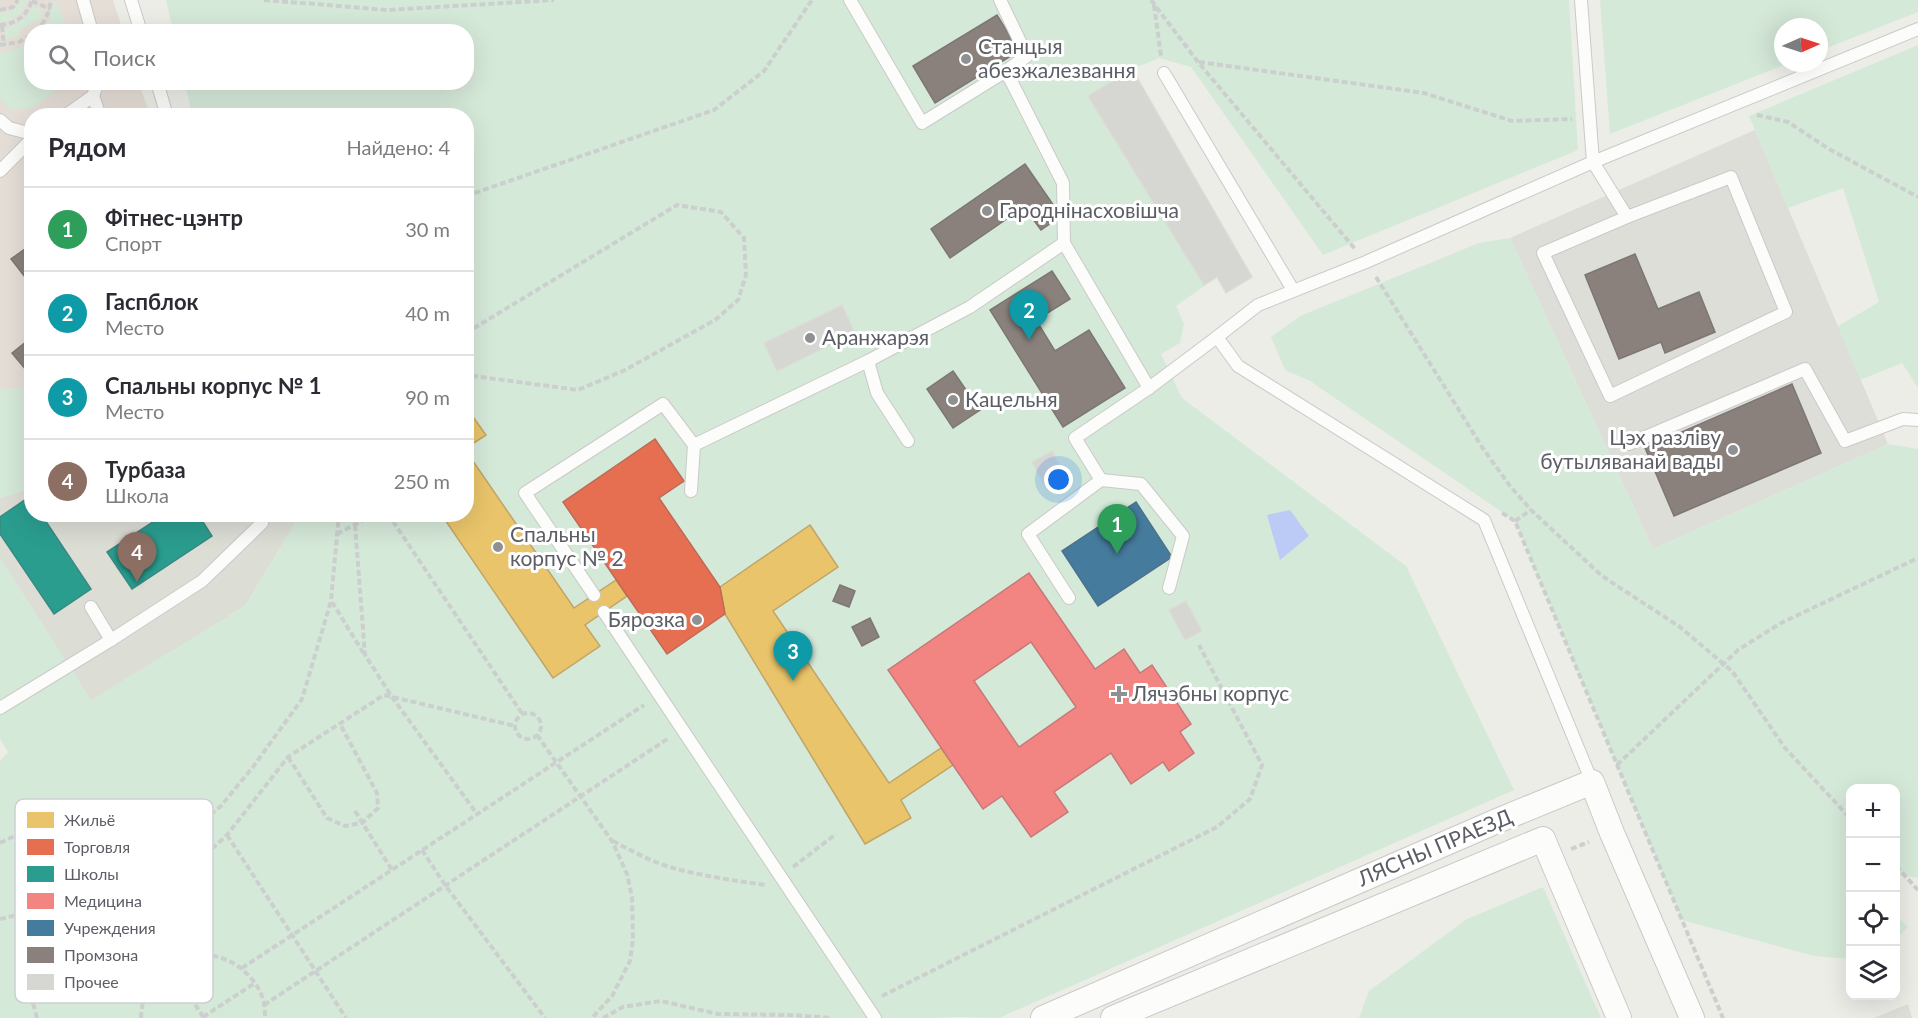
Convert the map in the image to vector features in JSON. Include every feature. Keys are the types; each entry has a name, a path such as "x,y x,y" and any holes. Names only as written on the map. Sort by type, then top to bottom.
{"street":[{"name":"ЛЯСНЫ ПРАЕЗД","path":"1043,1018 1592,782"},
{"path":"1592,782 1692,1018"},
{"name":"ЛЯСНЫ ПРАЕЗД","path":"1113,1018 1543,839 1619,1018"}],"lane":[{"path":"83,0 90,24"},
{"path":"131,0 138,24"},
{"path":"850,0 922,123 1028,56 1000,0"},
{"path":"1581,0 1593,162 1627,217"},
{"path":"1101,480 1075,438 1149,388 1258,305 1366,262 1593,162 1918,29"},
{"path":"1006,71 1063,183 1064,243 1149,388"},
{"path":"1164,73 1293,290"},
{"path":"76,108 93,96 95,90"},
{"path":"159,90 165,108"},
{"path":"93,96 97,108"},
{"path":"0,120 9,128 24,132"},
{"path":"0,171 24,147"},
{"path":"1731,177 1786,312 1610,396 1543,253 1627,217 1731,177"},
{"path":"694,445 868,361 970,307 1064,243"},
{"path":"1218,337 1238,366 1484,520 1592,782"},
{"path":"868,361 877,393 908,441"},
{"path":"1629,444 1805,369 1845,441 1903,419 1918,420"},
{"path":"594,595 525,493 663,404 694,445 692,491"},
{"path":"1069,598 1028,534 1101,480 1141,484 1183,536 1168,588"},
{"path":"0,708 202,581 262,522"},
{"path":"91,607 111,640"},
{"path":"604,612 874,1018"}],"path":[{"path":"0,10 13,7 18,0"},
{"path":"24,39 2,45 1,26 18,21 24,16 32,0 50,9"},
{"path":"43,24 50,9 51,0"},
{"path":"264,0 388,10 554,0"},
{"path":"474,193 714,110 765,71 812,0"},
{"path":"1151,0 1198,62 1366,262 1482,447 1510,486 1531,510 1602,576 1680,627 1732,670 1785,748 1846,813"},
{"path":"1198,62 1424,93 1512,121 1590,119"},
{"path":"1754,114 1788,122 1829,148 1918,197"},
{"path":"474,328 677,205 721,212 744,238 746,275 738,300 715,320 626,370 578,390 474,376"},
{"path":"1531,510 1515,521 1723,1018"},
{"path":"213,813 253,767 302,699 331,601 338,522"},
{"path":"337,534 360,522"},
{"path":"393,522 523,715"},
{"path":"355,525 365,655"},
{"path":"1617,765 1738,650 1781,623 1918,558"},
{"path":"331,601 392,697 477,814"},
{"path":"865,1004 1217,827 1250,799 1262,765 1199,645"},
{"path":"213,848 227,835 288,757 384,695 515,726"},
{"path":"242,968 660,695"},
{"path":"532,714 538,719 540,728 537,735 530,739 521,737 516,731 517,719 523,715 532,714"},
{"path":"288,757 327,818 345,826 362,823 378,808 377,794 340,724"},
{"path":"264,1005 682,729"},
{"path":"537,735 612,841 627,874 632,897 633,939 630,961 612,996 592,1018"},
{"path":"355,811 392,870"},
{"path":"612,841 642,856 672,867 740,882 784,882 836,834"},
{"path":"0,843 15,835"},
{"path":"227,835 346,1018"},
{"path":"422,850 545,1018"},
{"path":"1900,870 1918,890"},
{"path":"0,919 15,916"},
{"path":"213,955 225,958 242,968 255,983 263,1000 266,1018"},
{"path":"193,1003 203,1018 255,983"},
{"path":"603,1018 623,1007 661,1001 718,1014 832,1018"},
{"path":"33,1003 37,1018"},
{"path":"141,1018 143,1003"},
{"path":"787,1018 792,1015"}],"shaded area":[{"path":"0,0 113,0 121,24 24,24 24,90 141,90 148,108 24,108 24,388 0,390"},
{"path":"1755,130 1888,444 1653,549 1510,238"},
{"path":"24,490 24,522 296,522 245,606 91,701 0,558 0,498"},
{"path":"1908,1004 1912,1018 1874,1018"}],"green space":[{"path":"20,0 27,0 23,9 14,18 0,22 0,13 12,10"},
{"path":"55,0 67,24 48,23"},
{"path":"166,0 1569,0 1578,150 1323,255 1191,67 1159,58 1132,69 1252,277 1226,293 1217,277 1176,306 1184,324 1180,343 1161,354 1182,398 1406,566 1514,790 999,1018 0,1018 0,761 8,752 0,739 0,558 91,700 245,606 296,522 474,522 474,108 190,108 187,90 474,90 474,24 171,24"},
{"path":"1600,0 1918,0 1918,12 1828,47 1828,18 1774,18 1774,69 1610,134"},
{"path":"33,7 42,9 40,19 31,24 24,24 24,28 17,37 5,39 5,28 14,25"},
{"path":"1918,45 1918,388 1902,363 1860,380 1838,326 1879,302 1843,188 1788,208 1749,116"},
{"path":"24,46 24,90 55,90 32,108 9,109 0,99 0,53"},
{"path":"1510,238 1653,549 1888,444 1918,449 1918,878 1900,875 1900,784 1846,784 1846,959 1814,956 1682,920 1515,521 1310,381 1285,370 1271,337 1300,316 1479,243"},
{"path":"24,388 24,490 0,498 0,390"},
{"path":"1543,887 1601,1018 1359,1018 1369,991 1467,919"},
{"path":"1900,919 1908,927 1900,935"}],"water":[{"path":"1290,510 1309,536 1280,560 1267,515"}],"building: Жильё":[{"path":"474,418 486,435 474,443"},
{"name":"Спальны корпус № 2","path":"474,463 574,608 616,580 627,596 585,625 600,646 553,678 446,522 474,522"},
{"path":"810,525 838,567 773,611 889,783 941,748 953,765 901,800 911,818 865,844 725,614 720,587"}],"building: Торговля":[{"path":"655,439 684,481 659,498 720,587 725,614 667,654 563,502"}],"building: Школы":[{"path":"24,500 24,522 46,522 91,589 54,614 0,534 0,517"},
{"path":"153,522 203,522 212,536 132,589 107,552"}],"building: Медицина":[{"name":"Лячэбны корпус","path":"1029,573 1095,669 1124,649 1140,673 1152,665 1191,724 1180,732 1194,753 1169,771 1163,762 1131,784 1111,753 1054,792 1068,812 1031,837 1002,796 983,809 888,670","holes":["1031,642 1076,707 1019,747 974,681"]}],"building: Учреждения":[{"path":"1136,502 1172,557 1098,606 1062,551"}],"building: Промзона":[{"name":"Станцыя абезжалезвання","path":"997,15 1019,51 935,103 913,66"},
{"name":"Гароднінасховішча","path":"1025,164 1061,216 1041,230 1024,207 950,258 931,229"},
{"path":"24,250 24,276 11,259"},
{"path":"1635,254 1658,309 1699,292 1715,332 1665,353 1661,342 1619,359 1585,275"},
{"path":"1052,271 1070,299 1036,320 1055,351 1089,330 1125,388 1063,427 990,310"},
{"path":"24,343 24,367 12,353"},
{"name":"Кацельня","path":"953,371 980,410 953,428 927,389"},
{"name":"Цэх разліву бутыляванай вады","path":"1792,384 1821,453 1674,516 1645,448"},
{"path":"840,585 855,591 849,607 833,601"},
{"path":"870,618 879,637 862,646 852,627"}],"building: Прочее":[{"path":"1132,69 1252,277 1226,293 1217,277 1204,285 1088,96"},
{"name":"Аранжарэя","path":"842,305 855,333 777,371 764,343"},
{"path":"1052,451 1067,479 1047,490 1032,462"},
{"path":"1186,601 1202,631 1185,640 1169,610"}],"place":[{"name":"Станцыя абезжалезвання","path":"966,59"},
{"name":"Гароднінасховішча","path":"987,211"},
{"name":"Аранжарэя","path":"810,338"},
{"name":"Гаспблок","path":"1029,340"},
{"name":"Кацельня","path":"953,400"},
{"name":"Цэх разліву бутыляванай вады","path":"1733,450"},
{"name":"Спальны корпус № 2","path":"498,547"},
{"name":"Фітнес-цэнтр","path":"1117,554"},
{"name":"Турбаза","path":"137,582"},
{"name":"Бярозка","path":"697,620"},
{"name":"Спальны корпус № 1","path":"793,681"},
{"name":"Лячэбны корпус","path":"1119,694"}]}
